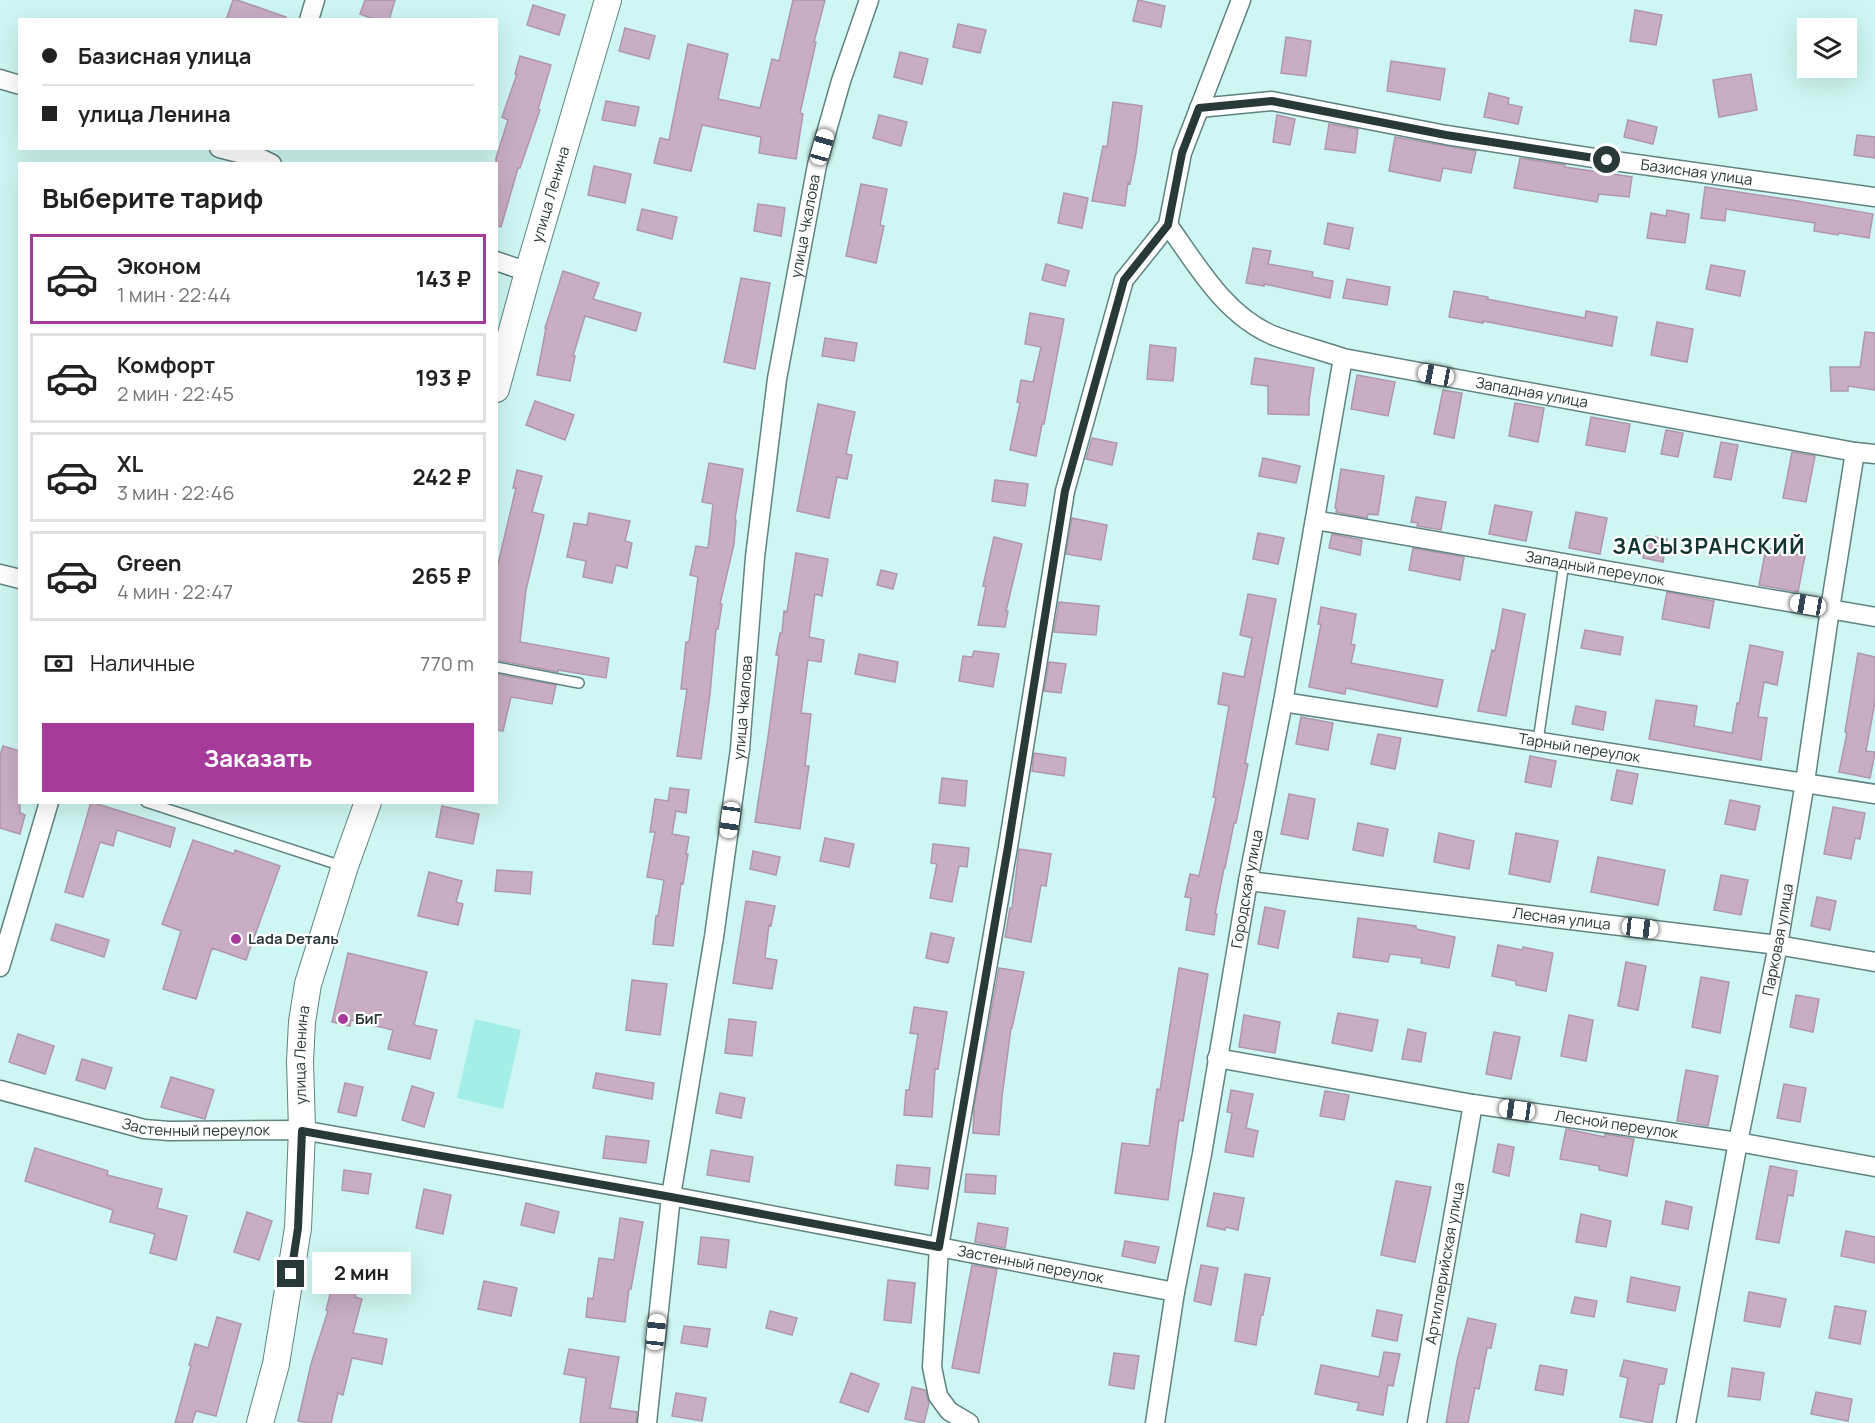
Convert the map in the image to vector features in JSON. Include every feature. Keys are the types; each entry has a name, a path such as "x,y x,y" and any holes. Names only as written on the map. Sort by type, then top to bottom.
{"main road":[{"name":"улица Ленина","path":"498,382 608,0"},
{"name":"улица Ленина","path":"261,1423 276,1364 298,1228 302,1131 300,1061 303,1012 318,950 367,804"}],"street":[{"path":"310,18 315,0"},
{"name":"улица Чкалова","path":"646,1423 671,1197 714,937 740,749 755,557 777,379 817,165 841,81 869,0"},
{"path":"969,1423 949,1411 938,1396 932,1367 939,1247 1010,836 1065,491 1124,280 1168,225 1182,153 1241,0"},
{"path":"0,79 18,84"},
{"name":"Базисная улица","path":"1199,108 1272,101 1446,135 1875,196"},
{"path":"227,150 264,159"},
{"name":"Западная улица","path":"1168,225 1216,290 1228,304 1250,322 1272,335 1343,358 1875,454"},
{"path":"498,262 528,272"},
{"name":"Городская улица","path":"1155,1423 1175,1292 1202,1154 1248,881 1283,702 1343,358"},
{"name":"Парковая улица","path":"1686,1423 1738,1142 1778,945 1855,452"},
{"name":"Западный переулок","path":"1315,520 1875,617"},
{"path":"0,574 18,578"},
{"name":"Тарный переулок","path":"1283,702 1875,794"},
{"path":"0,967 48,804"},
{"name":"Лесная улица","path":"1248,881 1778,945 1875,962"},
{"name":"Лесной переулок","path":"1217,1058 1473,1104 1738,1142 1875,1167"},
{"name":"Застенный переулок","path":"0,1090 144,1129 302,1131 671,1197 1175,1292"},
{"name":"Артиллерийская улица","path":"1417,1423 1473,1104"}],"lane":[{"path":"1538,741 1564,563"},
{"path":"498,668 579,683"},
{"path":"152,804 345,867"}],"shaded area":[{"path":"475,1019 521,1030 503,1109 457,1098"}],"building":[{"path":"233,0 286,17 286,18 227,18"},
{"path":"365,0 395,0 390,18 371,18 360,14"},
{"path":"793,0 825,0 800,113 803,114 796,159 759,153 761,137 702,125 691,171 654,163 660,138 669,140 688,44 728,54 718,99 760,108 772,59 779,61"},
{"path":"1138,0 1165,6 1161,27 1133,21"},
{"path":"533,5 565,15 559,35 527,25"},
{"path":"1635,10 1662,15 1656,45 1630,41"},
{"path":"958,24 986,30 980,53 953,47"},
{"path":"625,28 655,36 649,59 619,51"},
{"path":"1286,37 1311,41 1306,76 1281,73"},
{"path":"900,52 928,59 922,84 894,77"},
{"path":"520,56 551,65 538,109 540,110 520,168 518,168 501,227 498,226 498,162 496,158 508,120 502,117 517,74 515,74"},
{"path":"1391,61 1445,69 1440,100 1387,91"},
{"path":"1751,74 1757,110 1719,117 1713,80"},
{"path":"1489,93 1509,98 1508,104 1522,107 1518,124 1484,117"},
{"path":"606,101 639,107 635,126 602,120"},
{"path":"1113,102 1142,106 1136,153 1125,206 1092,201 1103,146 1107,147"},
{"path":"879,115 907,122 901,146 873,138"},
{"path":"1277,115 1295,119 1290,145 1273,142"},
{"path":"1628,120 1657,127 1653,144 1624,137"},
{"path":"1329,124 1358,129 1355,153 1325,149"},
{"path":"1857,135 1875,137 1875,158 1854,155"},
{"path":"1395,137 1476,151 1471,173 1443,168 1440,181 1389,171"},
{"path":"1520,158 1632,177 1629,197 1599,194 1597,202 1514,188"},
{"path":"594,166 631,174 625,203 588,195"},
{"path":"861,184 887,189 880,225 884,226 876,263 846,256"},
{"path":"1705,187 1873,214 1869,238 1814,231 1815,223 1726,209 1725,221 1701,218"},
{"path":"1064,193 1088,198 1082,228 1058,223"},
{"path":"758,204 785,208 781,236 754,231"},
{"path":"642,209 677,217 672,239 637,230"},
{"path":"1667,210 1689,214 1685,243 1647,238 1651,213 1666,216"},
{"path":"1328,223 1353,228 1349,249 1324,244"},
{"path":"1253,248 1271,251 1268,264 1313,272 1312,277 1333,281 1330,298 1264,284 1264,286 1246,283"},
{"path":"1046,264 1069,271 1065,286 1042,280"},
{"path":"1711,265 1745,271 1740,296 1706,289"},
{"path":"563,271 599,283 593,299 641,313 636,331 585,316 573,356 575,356 570,381 537,375 545,328"},
{"path":"741,278 770,283 755,369 724,362"},
{"path":"1347,279 1390,287 1387,305 1343,298"},
{"path":"1454,291 1585,318 1586,311 1617,317 1612,346 1483,321 1483,323 1449,317"},
{"path":"1030,313 1064,319 1036,456 1010,450 1020,403 1017,402 1021,380 1033,382 1041,347 1025,344"},
{"path":"1657,322 1693,329 1687,362 1651,355"},
{"path":"1865,332 1875,333 1875,390 1848,386 1848,391 1831,391 1830,367 1860,367"},
{"path":"825,338 857,343 854,361 822,356"},
{"path":"1150,345 1176,348 1173,381 1147,379"},
{"path":"1255,358 1314,368 1309,415 1268,414 1268,386 1251,384"},
{"path":"1357,375 1395,382 1388,416 1351,409"},
{"path":"1443,390 1462,393 1454,438 1434,434"},
{"path":"535,401 574,415 565,440 526,425"},
{"path":"1515,403 1544,408 1538,442 1509,436"},
{"path":"818,404 855,412 846,454 852,455 847,479 837,477 829,518 797,511"},
{"path":"1591,417 1630,424 1625,452 1586,445"},
{"path":"1666,430 1683,433 1678,457 1661,454"},
{"path":"1092,438 1117,443 1112,465 1086,459"},
{"path":"1721,442 1738,445 1731,480 1714,477"},
{"path":"1792,452 1815,456 1806,502 1783,498"},
{"path":"1263,458 1300,466 1296,483 1259,476"},
{"path":"709,463 743,469 735,519 734,544 720,604 722,604 718,629 716,629 701,759 677,756 687,689 681,689 686,642 689,642 698,577 690,575 696,546 708,548 713,504 702,502"},
{"path":"1341,469 1384,476 1378,515 1368,514 1367,518 1336,512"},
{"path":"517,470 542,476 532,512 544,515 526,590 520,642 609,658 606,678 558,670 558,672 498,660 498,564 516,488 513,488"},
{"path":"995,480 1028,484 1025,506 992,501"},
{"path":"1416,497 1446,502 1441,530 1417,526 1418,523 1411,522"},
{"path":"1495,505 1532,512 1526,541 1489,534"},
{"path":"1576,512 1607,518 1600,554 1569,548"},
{"path":"589,513 630,521 625,541 632,543 627,568 616,565 612,583 583,577 586,561 567,557 574,523 587,525"},
{"path":"1072,518 1107,525 1101,560 1066,554"},
{"path":"1258,533 1284,538 1278,564 1253,559"},
{"path":"1332,534 1362,540 1360,555 1329,548"},
{"path":"1647,536 1667,539 1663,562 1643,558"},
{"path":"994,537 1022,544 1006,611 1008,611 1005,627 978,625 986,586 983,586"},
{"path":"1413,548 1464,557 1460,580 1409,570"},
{"path":"1766,548 1805,556 1798,592 1759,585"},
{"path":"796,553 828,559 822,596 815,594 809,637 824,640 821,662 808,660 801,713 811,714 805,766 809,766 800,829 755,822 779,655 776,655 780,633 782,633 784,611 787,612"},
{"path":"881,570 897,574 893,589 877,585"},
{"path":"1667,592 1714,601 1709,628 1662,619"},
{"path":"1248,594 1276,599 1245,763 1248,764 1215,914 1217,914 1214,935 1186,930 1191,898 1185,897 1190,874 1199,876 1216,798 1213,797 1229,706 1218,704 1223,673 1244,677 1252,638 1240,635"},
{"path":"1059,602 1099,606 1096,635 1054,632"},
{"path":"1321,607 1356,614 1351,644 1355,645 1351,663 1443,680 1437,707 1346,688 1345,694 1309,687 1321,624 1318,624"},
{"path":"1503,609 1525,614 1506,716 1478,711 1492,650 1495,651"},
{"path":"1585,630 1623,637 1620,655 1581,648"},
{"path":"1750,645 1783,652 1777,685 1764,682 1758,717 1767,718 1761,760 1649,739 1656,700 1697,706 1694,726 1732,733"},
{"path":"974,651 999,654 993,687 959,681 963,656 972,657"},
{"path":"1858,653 1875,657 1875,702 1866,751 1875,752 1870,778 1839,772"},
{"path":"859,654 898,662 895,682 855,674"},
{"path":"1049,662 1066,664 1061,693 1044,691"},
{"path":"498,674 556,685 552,704 511,697 503,731 498,730"},
{"path":"1576,706 1606,712 1603,730 1572,724"},
{"path":"1301,717 1333,723 1328,750 1296,744"},
{"path":"1378,734 1401,738 1395,769 1371,764"},
{"path":"3,746 18,750 18,804 20,804 20,813 25,815 20,834 0,828 0,755"},
{"path":"1034,753 1066,758 1064,776 1032,771"},
{"path":"1530,756 1556,761 1551,787 1525,782"},
{"path":"1617,770 1638,774 1632,804 1611,800"},
{"path":"942,778 967,781 965,806 939,803"},
{"path":"670,788 689,790 686,813 676,811 672,834 689,837 673,946 653,944 664,880 647,877 655,832 650,832 655,799 668,801"},
{"path":"1289,794 1315,799 1308,839 1281,834"},
{"path":"1730,800 1760,806 1755,830 1725,824"},
{"path":"90,804 97,804 175,828 170,847 117,830 113,846 100,842 83,897 65,892"},
{"path":"442,806 479,814 473,844 436,837"},
{"path":"1833,807 1865,813 1860,839 1855,838 1851,859 1824,854"},
{"path":"1358,823 1388,829 1383,856 1353,850"},
{"path":"1439,833 1474,841 1469,869 1434,862"},
{"path":"1516,833 1558,841 1550,882 1509,874"},
{"path":"825,838 854,844 849,867 820,861"},
{"path":"193,840 234,854 235,850 280,866 246,960 212,948 196,999 163,989 181,931 162,924"},
{"path":"933,844 969,848 967,867 959,866 952,902 930,898 937,864 931,863"},
{"path":"1019,849 1051,854 1046,886 1041,885 1031,942 1005,937 1010,908 1012,908"},
{"path":"753,851 780,857 776,875 750,869"},
{"path":"1598,857 1665,870 1658,905 1591,892"},
{"path":"497,870 532,872 530,894 495,891"},
{"path":"429,872 462,881 456,902 463,904 458,925 418,916"},
{"path":"1721,875 1748,880 1741,915 1714,910"},
{"path":"1817,897 1836,901 1830,930 1811,926"},
{"path":"746,901 775,906 771,926 769,925 765,958 777,960 772,989 733,983"},
{"path":"1265,907 1285,911 1278,948 1258,944"},
{"path":"1358,918 1416,926 1416,929 1455,937 1449,968 1421,963 1422,958 1390,954 1388,962 1353,957"},
{"path":"56,924 109,940 104,957 51,940"},
{"path":"931,933 954,938 948,963 926,958"},
{"path":"1498,945 1553,953 1546,991 1516,985 1516,981 1492,976"},
{"path":"348,953 427,972 414,1025 437,1030 430,1059 388,1049 393,1030 351,1020 350,1026 332,1022"},
{"path":"1626,962 1646,966 1638,1010 1618,1006"},
{"path":"999,968 1024,972 1011,1028 999,1135 973,1133 974,1107"},
{"path":"1179,968 1208,974 1183,1121 1179,1120 1168,1200 1115,1193 1122,1143 1149,1146"},
{"path":"1701,977 1729,982 1720,1033 1692,1027"},
{"path":"632,980 667,984 660,1035 626,1030"},
{"path":"1796,995 1819,999 1813,1032 1790,1027"},
{"path":"914,1007 947,1012 938,1069 935,1068 932,1117 904,1115 906,1090 909,1090 918,1034 910,1033"},
{"path":"1338,1013 1378,1020 1372,1051 1332,1043"},
{"path":"1244,1015 1280,1022 1275,1053 1239,1047"},
{"path":"1569,1015 1593,1020 1586,1061 1561,1056"},
{"path":"729,1019 756,1022 752,1056 725,1053"},
{"path":"1408,1029 1426,1033 1421,1062 1402,1059"},
{"path":"1494,1032 1520,1037 1511,1079 1486,1074"},
{"path":"18,1034 54,1046 45,1074 9,1062"},
{"path":"82,1059 112,1068 105,1089 76,1080"},
{"path":"1686,1070 1718,1076 1708,1126 1677,1121"},
{"path":"596,1073 654,1083 652,1099 593,1088"},
{"path":"171,1077 214,1090 205,1119 161,1107"},
{"path":"345,1083 363,1087 356,1116 338,1112"},
{"path":"1784,1084 1806,1088 1800,1122 1777,1118"},
{"path":"412,1086 434,1093 424,1127 402,1120"},
{"path":"1231,1090 1253,1094 1246,1128 1258,1131 1253,1157 1225,1152 1232,1113 1227,1112"},
{"path":"1325,1091 1349,1095 1344,1120 1320,1116"},
{"path":"720,1093 745,1098 741,1118 716,1113"},
{"path":"1566,1129 1605,1137 1605,1134 1634,1139 1627,1176 1599,1170 1599,1166 1560,1159"},
{"path":"606,1136 649,1141 646,1163 603,1158"},
{"path":"1498,1144 1514,1147 1509,1176 1493,1172"},
{"path":"35,1148 108,1171 107,1175 162,1189 157,1208 187,1216 176,1260 150,1253 155,1234 110,1222 113,1210 25,1181"},
{"path":"711,1150 753,1157 749,1182 707,1175"},
{"path":"897,1165 930,1168 928,1189 895,1185"},
{"path":"1770,1166 1797,1171 1793,1196 1788,1195 1779,1243 1756,1239"},
{"path":"344,1170 371,1174 368,1194 342,1190"},
{"path":"966,1174 996,1176 995,1194 965,1192"},
{"path":"1396,1181 1431,1187 1415,1262 1381,1255"},
{"path":"424,1189 451,1195 443,1234 416,1228"},
{"path":"1214,1193 1244,1198 1238,1230 1207,1226"},
{"path":"1666,1201 1692,1207 1688,1229 1662,1224"},
{"path":"526,1203 559,1212 554,1233 521,1225"},
{"path":"247,1212 272,1221 259,1260 234,1252"},
{"path":"1581,1214 1611,1221 1606,1247 1576,1242"},
{"path":"620,1218 643,1222 631,1289 629,1289 625,1322 586,1317 588,1298 593,1299 599,1258 614,1260"},
{"path":"978,1223 1008,1228 1005,1248 975,1242"},
{"path":"1846,1231 1875,1237 1875,1263 1841,1256"},
{"path":"701,1237 729,1240 726,1268 698,1264"},
{"path":"1125,1241 1159,1247 1155,1263 1122,1256"},
{"path":"339,1264 361,1268 355,1297 362,1299 353,1333 387,1339 382,1364 352,1358 343,1395 338,1393 331,1423 298,1421 311,1364 328,1311 326,1310"},
{"path":"972,1265 997,1269 979,1373 952,1368"},
{"path":"1201,1265 1218,1268 1211,1305 1194,1301"},
{"path":"1245,1274 1270,1278 1256,1345 1235,1341"},
{"path":"1631,1277 1680,1287 1675,1311 1627,1302"},
{"path":"888,1280 915,1283 911,1323 884,1320"},
{"path":"484,1281 517,1288 511,1316 478,1309"},
{"path":"1749,1292 1786,1299 1780,1327 1744,1321"},
{"path":"1575,1297 1597,1301 1594,1317 1571,1313"},
{"path":"1835,1306 1866,1311 1860,1344 1829,1338"},
{"path":"1377,1310 1402,1315 1397,1341 1372,1336"},
{"path":"770,1311 797,1318 792,1335 766,1328"},
{"path":"217,1317 241,1324 216,1416 196,1411 192,1423 175,1423 195,1344 208,1348"},
{"path":"1468,1318 1496,1324 1491,1348 1487,1348 1479,1389 1475,1388 1468,1423 1446,1423 1457,1361"},
{"path":"684,1326 710,1329 707,1347 681,1343"},
{"path":"569,1349 619,1357 610,1408 637,1412 636,1423 580,1423 586,1378 564,1374"},
{"path":"1384,1352 1400,1354 1393,1386 1388,1385 1383,1415 1357,1410 1359,1403 1315,1394 1321,1365 1379,1377"},
{"path":"1114,1353 1139,1356 1134,1389 1109,1385"},
{"path":"1624,1360 1667,1369 1664,1384 1659,1384 1652,1423 1620,1417 1628,1378 1620,1376"},
{"path":"1540,1365 1567,1370 1563,1395 1535,1390"},
{"path":"1732,1368 1764,1373 1760,1400 1728,1396"},
{"path":"851,1373 879,1384 868,1412 840,1402"},
{"path":"912,1387 925,1390 929,1403 924,1423 905,1419"},
{"path":"1816,1392 1852,1399 1848,1421 1811,1414"},
{"path":"676,1393 706,1398 702,1421 672,1416"}],"place":[{"name":"Lada Dеталь","path":"236,939"},
{"name":"БиГ","path":"343,1019"}],"district":[{"name":"ЗАСЫЗРАНСКИЙ","path":"1709,547"}],"route":[{"path":"291,1274 298,1228 302,1131 939,1247 1008,847 1065,491 1124,280 1168,225 1182,153 1199,108 1272,101 1446,135 1607,160"}]}
